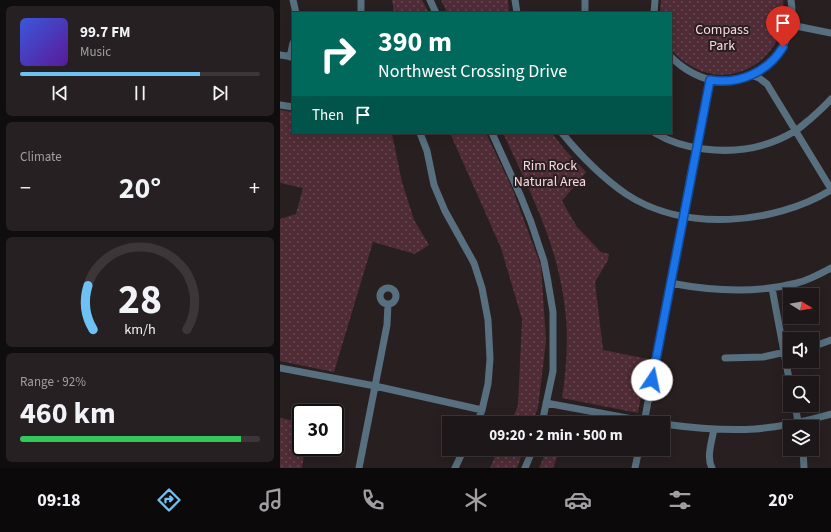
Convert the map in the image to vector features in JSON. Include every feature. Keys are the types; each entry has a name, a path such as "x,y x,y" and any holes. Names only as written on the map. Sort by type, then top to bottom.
{"street":[{"path":"294,0 296,12"},
{"path":"361,0 361,12"},
{"path":"430,0 436,12"},
{"path":"515,0 517,12"},
{"path":"585,0 585,12"},
{"path":"654,12 655,0"},
{"path":"672,58 690,72 710,80 729,81 751,75 766,66 774,58 788,38 792,25 791,0"},
{"path":"792,25 831,33"},
{"path":"280,55 292,57"},
{"path":"766,66 767,84"},
{"path":"563,134 587,160 626,194 658,209 684,216 719,220 771,214 786,210 831,190 767,84 759,78 751,75"},
{"path":"645,416 684,216 689,182 710,80"},
{"path":"657,134 670,140 696,148 719,151 751,148 770,143 796,131 831,99"},
{"path":"280,105 292,107"},
{"path":"420,134 427,151 434,185 445,210 474,263 482,288 488,320 490,359 488,384 480,416"},
{"path":"492,134 527,211 544,261 552,304 554,319 553,371 543,416"},
{"path":"670,283 690,287 725,290 752,290 772,288 798,282 831,268"},
{"path":"772,288 783,335"},
{"path":"359,468 386,325 388,304"},
{"path":"819,344 831,340"},
{"path":"724,358 763,356 783,353"},
{"path":"280,368 375,386 482,410"},
{"path":"546,403 612,416"},
{"path":"814,420 831,414"},
{"path":"670,425 714,429 756,429 783,426"},
{"path":"712,468 709,458 714,429"},
{"path":"454,468 460,456"},
{"path":"525,468 530,456"},
{"path":"636,468 638,456"},
{"path":"803,456 804,468"}],"green space":[{"path":"392,0 422,0 428,12 394,12"},
{"path":"441,0 508,0 509,12 447,12"},
{"name":"Compass Park","path":"661,0 783,0 783,20 778,38 768,53 755,65 739,72 721,75 703,72 685,62 675,53 672,49 672,12 660,12"},
{"path":"280,110 292,112 292,134 392,134 402,182 414,220 429,245 415,254 373,242 334,372 280,361 280,219 296,214 303,188 280,183"},
{"path":"450,134 486,134 512,188 541,266 546,341 538,408 535,416 513,416 518,406 522,319 501,248"},
{"name":"Rim Rock Natural Area","path":"503,134 553,134 565,150 586,172 562,201 577,227 601,252 609,254 608,260 595,282 603,350 648,359 638,413 562,398 567,337 564,301 555,257 540,215"},
{"path":"280,418 292,420 292,456 304,456 302,468 280,468"},
{"path":"495,456 521,456 517,468 490,468"},
{"path":"544,456 557,456 553,468 539,468"}],"route":[{"path":"652,380 684,216 689,182 710,80 729,81 748,76 771,62 783,47"}]}
